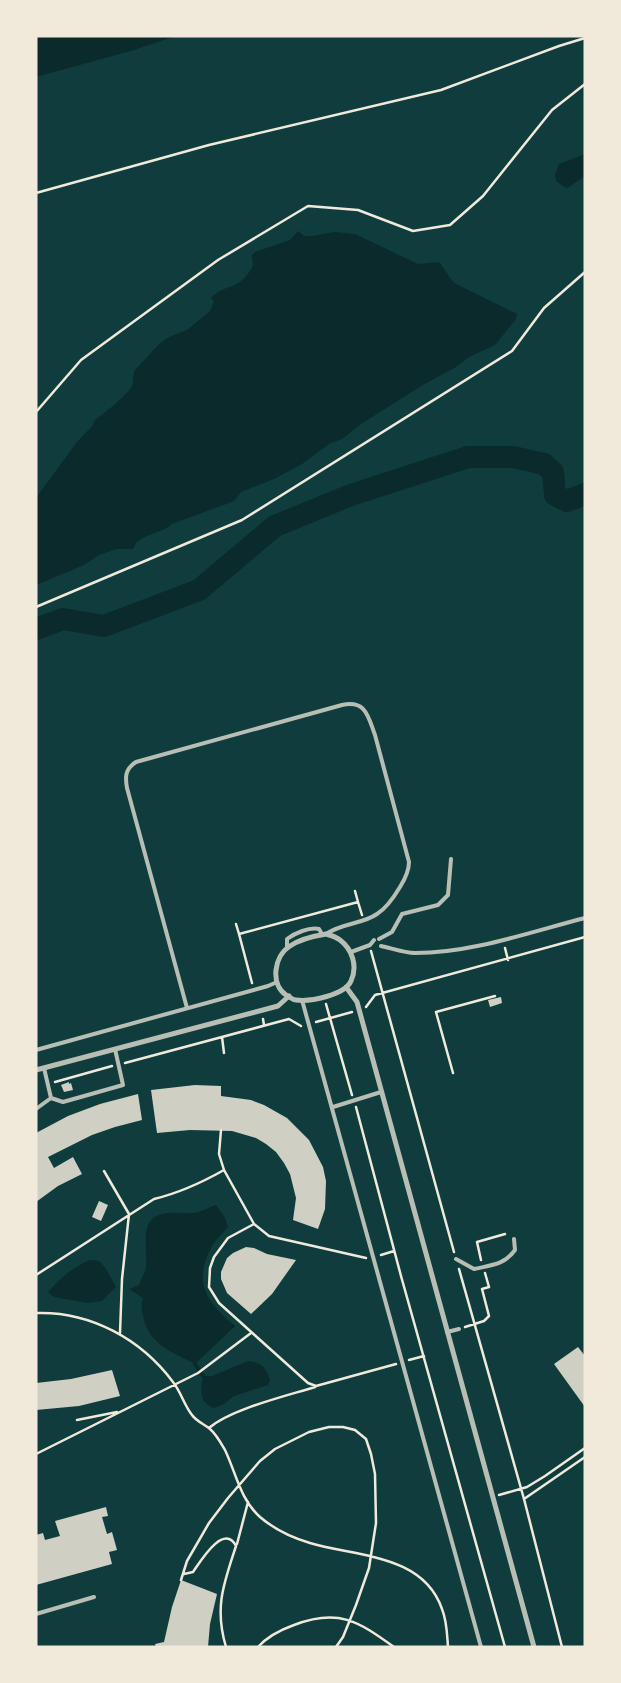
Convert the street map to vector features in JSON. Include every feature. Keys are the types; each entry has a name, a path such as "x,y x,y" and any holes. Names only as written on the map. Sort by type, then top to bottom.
{"street":[{"path":"324,934 340,939 351,952 355,966 351,981 346,987 325,997 294,1000 282,992 277,982 276,969 287,948 292,944 324,934"},
{"path":"346,987 357,1002 534,1647"},
{"path":"36,1070 278,1006 289,996"}],"lane":[{"path":"186,1008 127,788 126,773 131,765 136,762 342,705 356,704 363,708 368,716 375,735 409,868 388,904 378,914 334,928 324,934 319,929 314,928 294,934 287,939 287,948"},
{"path":"351,952 370,945 377,939 392,932 402,914 438,904 448,895 451,859"},
{"path":"370,945 412,953 443,951 484,944 585,918"},
{"path":"36,1050 277,982"},
{"path":"302,1000 333,1107 480,1647"},
{"path":"51,1098 62,1102 123,1085 115,1049"},
{"path":"44,1068 51,1098"},
{"path":"333,1107 382,1092"},
{"path":"36,1109 51,1098"},
{"path":"456,1259 474,1269 509,1259 515,1250 514,1239"},
{"path":"447,1332 459,1329"},
{"path":"36,1614 94,1597"}],"path":[{"path":"36,193 209,145 441,90 558,46 585,38"},
{"path":"36,412 80,360 218,260 308,206 358,210 413,231 450,225 483,196 552,110 585,84"},
{"path":"36,607 242,520 512,351 544,308 585,272"},
{"path":"355,891 358,902"},
{"path":"236,924 239,934"},
{"path":"47,1084 289,1019 301,1026 310,1024 366,1008 375,995 508,960 585,937"},
{"path":"503,939 508,960"},
{"path":"384,993 456,1259 524,1499 562,1647"},
{"path":"453,1073 436,1012 495,996"},
{"path":"325,997 505,1647"},
{"path":"222,1037 224,1053"},
{"path":"221,1130 219,1154 224,1170 254,1224 269,1236 367,1258"},
{"path":"37,1273 154,1199 175,1194 203,1182 224,1170"},
{"path":"104,1171 129,1214 122,1279 120,1333"},
{"path":"254,1224 228,1238 214,1257 208,1277 209,1287 218,1303 308,1384 316,1386"},
{"path":"459,1329 484,1321 489,1316 482,1289 489,1287 477,1242 505,1234"},
{"path":"36,1313 73,1316 106,1326 120,1333 162,1368 175,1384 192,1415 210,1429 225,1451 239,1486 258,1515 280,1531 310,1543 372,1557 404,1567 426,1582 443,1610 448,1647"},
{"path":"36,1454 198,1373 251,1333"},
{"path":"210,1429 215,1423 234,1414 316,1386 424,1356"},
{"path":"77,1420 122,1411"},
{"path":"181,1580 187,1561 203,1531 260,1461 275,1449 309,1432 343,1427 355,1430 366,1439 375,1474 376,1523 372,1557 365,1581 343,1637 336,1647"},
{"path":"498,1495 526,1487 585,1448"},
{"path":"524,1499 585,1457"},
{"path":"226,1647 222,1631 220,1601 248,1502"},
{"path":"184,1574 193,1572 210,1549 220,1540 230,1539 236,1546"},
{"path":"258,1647 274,1634 300,1623 329,1617 350,1620 369,1629 394,1647"}],"water":[{"path":"36,36 176,36 134,50 36,77"},
{"path":"585,154 585,176 566,188 556,181 555,175 559,164"},
{"path":"298,231 304,236 334,232 355,234 418,264 439,262 454,283 517,314 516,319 495,345 469,357 456,367 421,386 358,426 344,438 329,444 302,464 274,479 241,492 234,501 172,524 145,537 133,549 117,549 99,555 84,565 36,585 36,498 77,442 93,425 94,421 125,395 132,386 135,370 159,344 169,337 187,330 210,311 214,301 211,298 244,279 253,266 252,255 255,252 290,240"},
{"path":"216,1205 225,1218 228,1227 217,1239 205,1260 203,1282 211,1301 225,1318 235,1326 195,1364 170,1351 156,1341 150,1334 142,1314 143,1298 129,1289 139,1285 145,1272 147,1230 153,1218 168,1213 197,1212"},
{"path":"90,1260 99,1261 116,1287 102,1301 87,1303 54,1297 48,1292 67,1273"},
{"path":"248,1361 260,1364 265,1369 270,1380 268,1385 234,1396 224,1404 214,1408 205,1402 201,1391 203,1376 212,1376"}],"building":[{"path":"501,997 502,1003 490,1007 488,1000"},
{"path":"69,1082 73,1090 64,1092 61,1085"},
{"path":"195,1085 221,1086 221,1096 251,1100 264,1105 287,1118 309,1140 323,1167 326,1181 325,1209 318,1229 293,1220 296,1198 290,1174 276,1152 256,1138 232,1131 190,1130 157,1133 151,1090"},
{"path":"138,1094 142,1120 92,1135 48,1157 54,1168 73,1157 82,1174 58,1186 36,1202 36,1133 68,1116 100,1104"},
{"path":"99,1201 108,1205 101,1221 92,1217"},
{"path":"246,1247 296,1260 272,1294 251,1314 227,1293 221,1279 221,1272 227,1258"},
{"path":"578,1347 585,1356 585,1407 554,1364"},
{"path":"112,1370 120,1396 79,1406 36,1410 36,1383 71,1379"},
{"path":"106,1507 108,1516 102,1517 107,1534 112,1532 117,1550 109,1552 112,1564 36,1585 36,1535 43,1533 45,1540 60,1536 55,1521"},
{"path":"181,1580 217,1594 210,1624 208,1647 156,1647 155,1644 164,1642 172,1607"}],"waterway":[{"path":"36,629 63,619 104,626 199,590 275,526 351,495 468,457 513,457 544,464 553,472 555,495 567,501 585,494"},
{"path":"195,1364 203,1376"}]}
